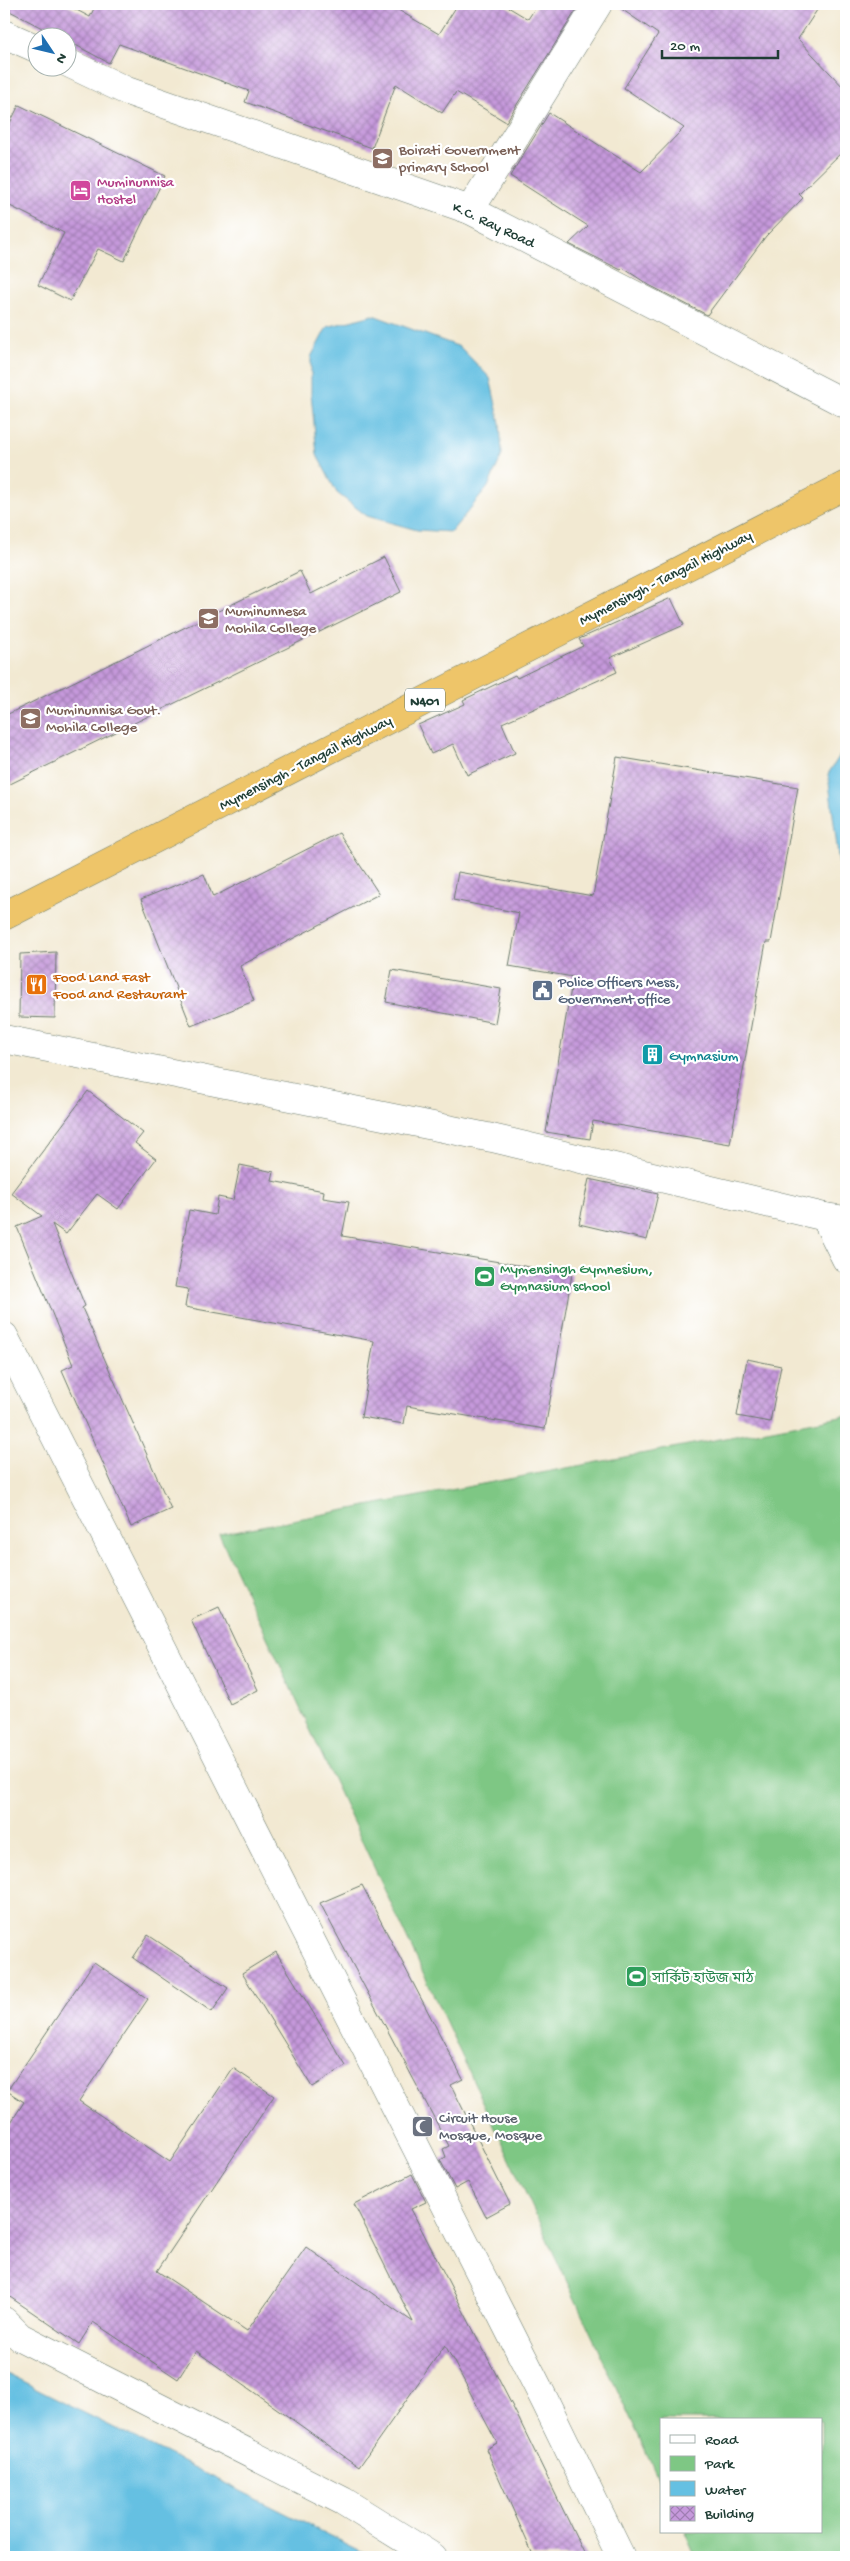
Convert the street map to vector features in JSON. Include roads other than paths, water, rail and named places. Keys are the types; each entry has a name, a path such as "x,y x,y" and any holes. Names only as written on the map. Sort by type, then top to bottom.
{"highway":[{"name":"Mymensingh - Tangail Highway","path":"4,916 846,485"}],"street":[{"path":"470,210 598,4"},
{"path":"4,34 28,45"},
{"name":"K.C. Ray Road","path":"78,68 127,91 470,210 846,404"},
{"path":"4,1039 492,1138 836,1218 846,1259"},
{"path":"4,1336 545,2401 621,2557"},
{"path":"4,2321 20,2337 343,2501 433,2557"}],"water":[{"path":"373,315 460,347 490,378 500,423 502,455 488,487 451,532 417,530 367,516 337,493 317,455 311,393 311,357 327,327"},
{"path":"846,746 846,920 828,774"},
{"path":"4,2373 373,2557 4,2557"}],"place":[{"name":"Boirati Government primary School","path":"383,158"},
{"name":"Muminunnisa Hostel","path":"81,190"},
{"name":"Muminunnesa Mohila College","path":"209,619"},
{"name":"Muminunnisa Govt. Mohila College","path":"30,718"},
{"name":"Food Land Fast Food and Restaurant","path":"37,985"},
{"name":"Police Officers Mess, Government office","path":"542,990"},
{"name":"Gymnasium","path":"653,1055"},
{"name":"Mymensingh Gymnesium, Gymnasium school","path":"484,1277"},
{"name":"সার্কিট হাউজ মাঠ","path":"636,1977"},
{"name":"Circuit House Mosque, Mosque","path":"423,2126"}]}
